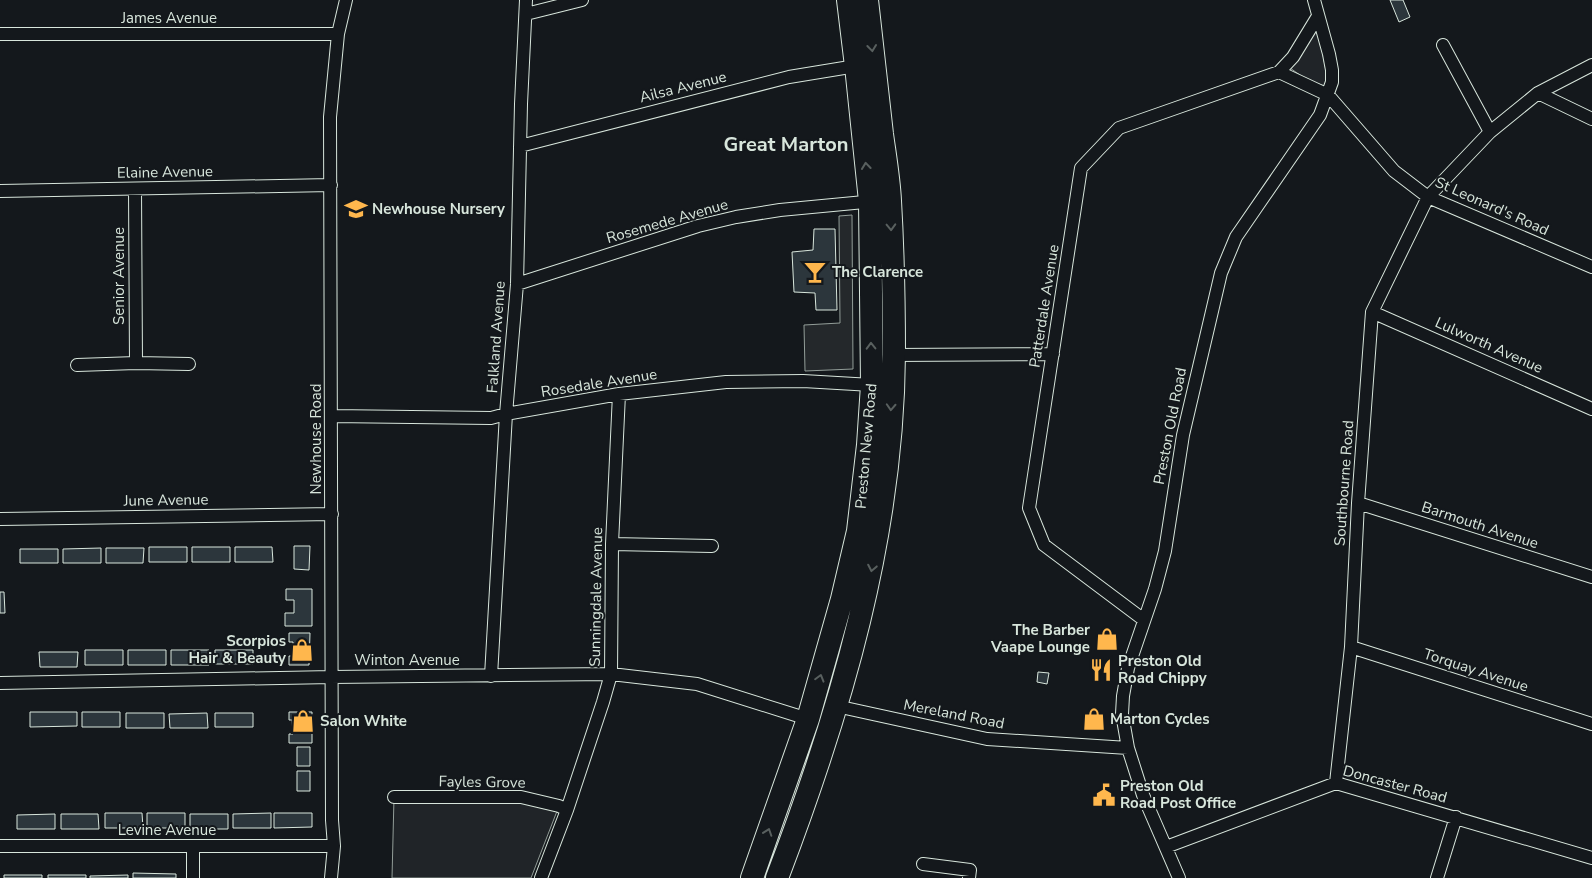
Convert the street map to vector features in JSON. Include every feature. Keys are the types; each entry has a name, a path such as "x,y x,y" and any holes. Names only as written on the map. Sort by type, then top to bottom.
{"highway":[{"name":"Preston New Road","path":"752,878 808,719 842,599 858,531 868,445 872,385 880,201 856,66 859,1"},
{"name":"Preston New Road","path":"777,878 805,803 836,706 863,608 872,566 889,447 894,355 859,1"}],"street":[{"name":"Newhouse Road","path":"331,878 334,846 332,820 330,117 338,34 346,0"},
{"name":"Falkland Avenue","path":"491,676 506,414 517,284 526,0"},
{"path":"526,14 582,0"},
{"name":"Preston Old Road","path":"1179,878 1143,795 1128,748 1122,714 1123,696 1128,668 1155,589 1165,551 1182,436 1221,272 1236,237 1315,122 1332,82 1332,70 1314,0"},
{"name":"Patterdale Avenue","path":"1144,620 1044,545 1029,508 1081,168 1119,128 1279,72 1293,57 1318,16"},
{"name":"James Avenue","path":"0,34 338,34"},
{"path":"1443,45 1490,132"},
{"name":"Southbourne Road","path":"1336,783 1351,647 1358,503 1372,312 1428,197 1490,132 1538,93 1592,65"},
{"name":"Ailsa Avenue","path":"520,146 789,77 856,66"},
{"path":"1279,72 1328,95"},
{"path":"1538,93 1592,119"},
{"name":"St Leonard's Road","path":"1328,95 1394,171 1428,197 1592,267"},
{"name":"Elaine Avenue","path":"0,191 331,185"},
{"name":"Senior Avenue","path":"135,189 136,363"},
{"name":"Rosemede Avenue","path":"517,284 717,222 780,210 880,201"},
{"name":"Lulworth Avenue","path":"1372,312 1592,409"},
{"path":"894,355 1053,354"},
{"path":"77,365 189,364"},
{"name":"Rosedale Avenue","path":"332,416 491,418 619,394 726,382 802,380 872,385"},
{"name":"Sunningdale Avenue","path":"541,878 567,810 611,674 612,544 619,394"},
{"name":"Barmouth Avenue","path":"1358,503 1592,577"},
{"name":"June Avenue","path":"0,519 332,514"},
{"path":"612,544 712,546"},
{"name":"Torquay Avenue","path":"1351,647 1592,724"},
{"name":"Winton Avenue","path":"0,683 611,674 697,684 808,719"},
{"name":"Mereland Road","path":"836,706 987,739 1128,748"},
{"name":"Doncaster Road","path":"1166,846 1336,783 1592,858"},
{"name":"Fayles Grove","path":"394,797 521,797 559,806 567,810"},
{"path":"1437,878 1456,817"},
{"name":"Levine Avenue","path":"0,846 334,846"},
{"path":"193,846 193,878"},
{"path":"923,864 970,870 969,878"}],"shaded area":[{"path":"1316,30 1319,34 1327,76 1325,86 1307,80 1290,68"},
{"path":"852,215 853,369 805,371 804,325 840,323 839,216"},
{"path":"394,797 521,797 559,806 531,878 392,878"}],"building":[{"path":"1390,0 1403,0 1410,17 1399,22"},
{"name":"The Clarence","path":"814,229 835,229 837,310 816,310 815,293 794,292 792,252 813,250"},
{"path":"294,546 310,546 309,570 294,569"},
{"path":"149,547 187,547 187,562 149,562"},
{"path":"192,547 230,547 230,562 192,562"},
{"path":"235,547 272,547 273,562 235,562"},
{"path":"101,548 101,563 63,563 63,549"},
{"path":"106,548 144,548 143,563 106,563"},
{"path":"20,549 58,549 58,563 20,563"},
{"path":"286,589 312,589 312,626 285,626 285,613 294,613 294,600 286,600"},
{"path":"0,592 4,592 5,613 0,613"},
{"path":"289,633 310,633 309,665 289,665 289,656 293,656 293,642 289,642"},
{"path":"85,650 123,650 123,665 85,665"},
{"path":"128,650 166,650 166,665 128,665"},
{"path":"171,650 209,650 209,665 171,665"},
{"path":"215,650 253,650 253,664 215,664"},
{"path":"39,652 78,652 77,667 40,667"},
{"path":"1038,672 1049,673 1047,684 1037,682"},
{"path":"30,712 77,712 77,726 30,727"},
{"path":"82,712 120,712 120,727 82,727"},
{"path":"289,712 312,712 312,743 289,743 289,734 293,734 292,720 289,720"},
{"path":"126,713 164,713 164,728 126,728"},
{"path":"207,713 208,728 170,728 169,714"},
{"path":"215,713 253,713 253,727 215,727"},
{"path":"297,747 310,747 310,766 297,766"},
{"path":"297,771 310,771 310,791 297,791"},
{"path":"105,813 142,813 143,828 105,828"},
{"path":"147,813 185,813 185,828 147,828"},
{"path":"271,813 271,828 233,828 233,814"},
{"path":"274,813 312,813 312,827 274,828"},
{"path":"55,814 55,829 17,829 17,815"},
{"path":"61,814 98,814 99,829 61,829"},
{"path":"190,814 228,814 228,829 190,829"},
{"path":"133,873 176,874 176,878 133,878"},
{"path":"4,875 42,875 42,878 4,878"},
{"path":"48,875 86,875 86,878 48,878"},
{"path":"128,875 128,878 90,878 90,876"}],"place":[{"name":"Newhouse Nursery","path":"356,209"},
{"name":"The Clarence","path":"815,272"},
{"name":"The Barber Vaape Lounge","path":"1107,639"},
{"name":"Scorpios Hair & Beauty","path":"302,650"},
{"name":"Preston Old Road Chippy","path":"1101,670"},
{"name":"Marton Cycles","path":"1094,719"},
{"name":"Salon White","path":"303,721"},
{"name":"Preston Old Road Post Office","path":"1104,795"}],"district":[{"name":"Great Marton","path":"786,144"}]}
